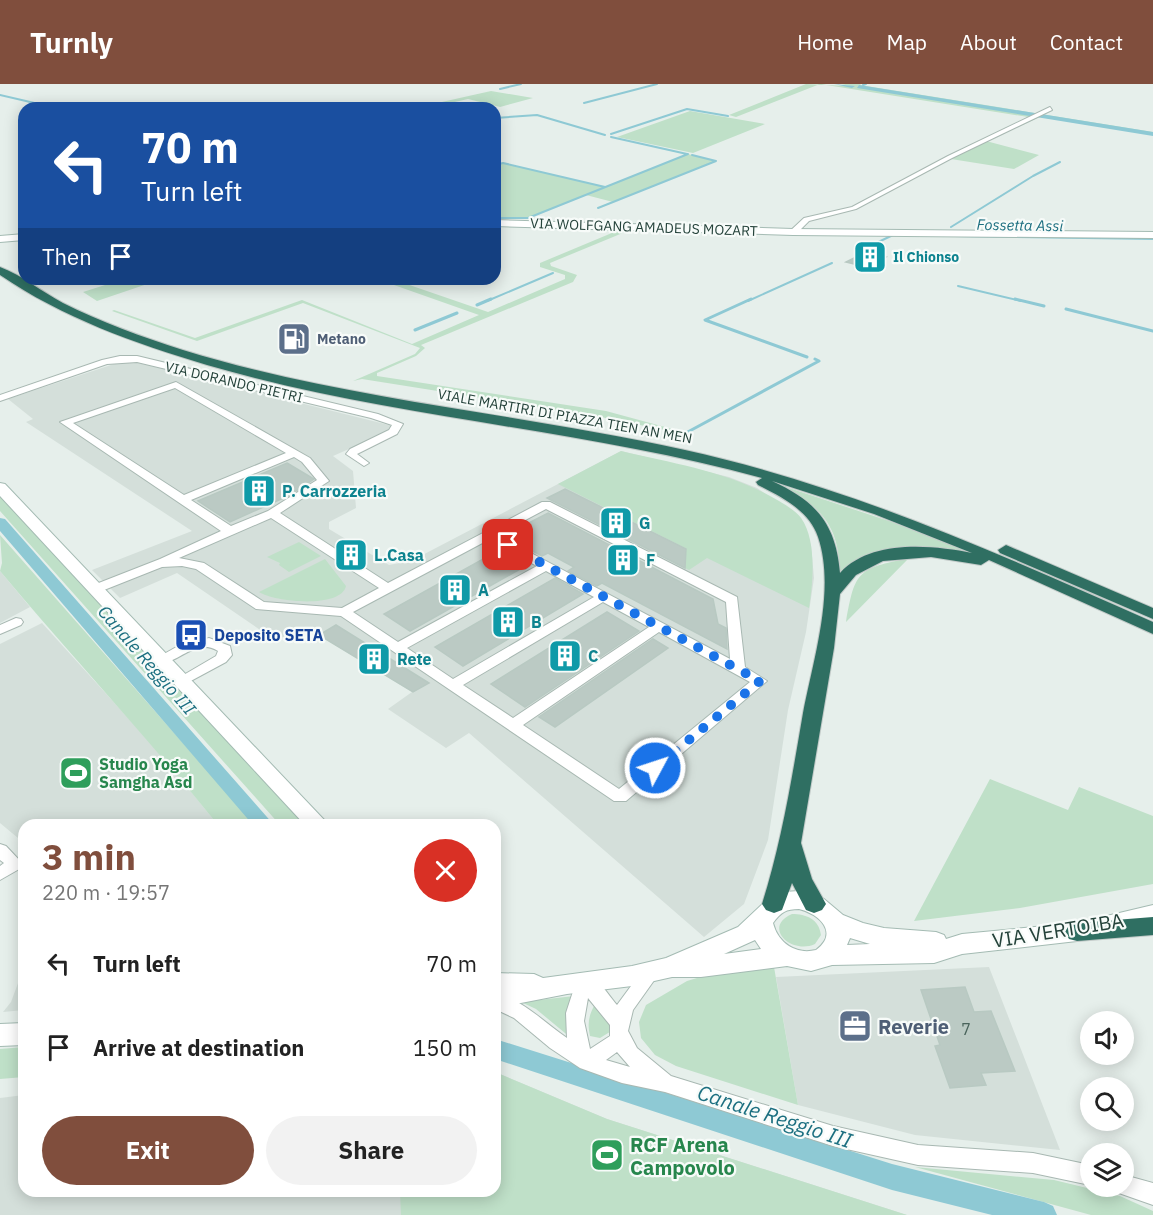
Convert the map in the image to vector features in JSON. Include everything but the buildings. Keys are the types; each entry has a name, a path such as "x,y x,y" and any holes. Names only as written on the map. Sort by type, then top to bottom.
{"highway":[{"name":"VIALE MARTIRI DI PIAZZA TIEN AN MEN","path":"2,265 18,272"},
{"name":"VIALE MARTIRI DI PIAZZA TIEN AN MEN","path":"2,265 18,278"},
{"name":"VIALE MARTIRI DI PIAZZA TIEN AN MEN","path":"26,285 37,294 105,326 158,346 228,367 374,399 640,445 722,463 821,491 907,521 1153,629"},
{"name":"VIALE MARTIRI DI PIAZZA TIEN AN MEN","path":"43,285 78,304 141,331 264,367 388,393 645,436 797,473 928,517 1153,614"},
{"path":"640,445 757,480 787,494 802,505 821,525 830,549 832,593 791,844 768,913"},
{"path":"832,593 851,571 871,559 902,553 933,551 966,556 1019,569"},
{"path":"791,844 801,879 814,904"},
{"path":"1077,932 1153,926"}],"main road":[{"name":"VIA WOLFGANG AMADEUS MOZART","path":"501,223 793,232 1153,235"},
{"path":"0,239 18,238"},
{"path":"0,486 312,819"},
{"name":"VIA VERTOIBA","path":"661,970 740,936 768,913 794,900 814,904 829,914 834,921 873,938 962,945 1077,932 1153,914"},
{"path":"768,913 761,931 766,941 785,957"},
{"path":"827,955 838,940 838,930 834,921"},
{"name":"VIA VERTOIBA","path":"501,998 559,985 661,970 695,969 739,960 785,957 807,961 827,955 934,954 962,945"},
{"name":"VIA VERTOIBA","path":"501,983 559,985"},
{"path":"0,1035 18,1034"}],"street":[{"path":"793,232 796,227 821,213 846,212 970,147 1050,109"},
{"name":"VIA DORANDO PIETRI","path":"0,398 105,362 137,359 374,416 398,424 393,432 351,454 364,463"},
{"path":"95,589 272,513 323,481 306,460 176,385 64,422 230,531"},
{"path":"182,500 295,453"},
{"path":"160,563 182,562 200,566 261,606 268,608 344,612 546,504 732,600 738,668"},
{"path":"272,513 388,589"},
{"path":"344,612 620,796 760,681 488,535"},
{"path":"398,648 547,566"},
{"path":"455,684 604,596"},
{"path":"0,630 16,622"},
{"path":"514,724 659,626"},
{"path":"162,659 199,642 211,642 225,649 225,655 221,660 182,680"},
{"path":"0,850 15,864 0,874"},
{"path":"587,1062 620,1030 631,995 661,970"},
{"path":"585,981 620,1030 635,1062 665,1083"},
{"path":"585,981 573,1018 577,1044 587,1062"},
{"path":"501,1002 522,1012 555,1041 587,1062 630,1077 665,1083 833,1136 876,1147 918,1155 1033,1163 1080,1174"},
{"path":"1134,1188 1153,1194"}],"shaded area":[{"path":"117,363 139,363 393,426 390,431 333,456 353,471 356,508 329,522 329,529 389,565 411,561 621,451 729,477 757,488 801,518 811,545 814,578 806,632 788,710 768,840 744,904 704,937 469,733 446,748 388,709 412,692 307,628 275,640 177,573 120,598 92,570 192,531 26,422 33,419 8,399"},
{"path":"0,571 30,607 0,623"},
{"path":"42,623 158,751 213,819 18,819 18,838 0,823 0,644"},
{"path":"989,967 1060,1150 915,1135 798,1105 776,977"},
{"path":"18,983 18,1011 3,1012 11,1002"},
{"name":"RCF Arena Campovolo","path":"501,1075 607,1119 907,1215 0,1215 0,1098 18,1096 18,1197 501,1197"}],"green space":[{"path":"806,84 819,85 736,117 729,115"},
{"path":"861,84 1153,132 1153,134 1040,117 986,141 1039,155 1014,169 951,159 866,204 858,203 1028,117 826,85"},
{"path":"491,91 533,98 501,107 501,102 480,102 468,99 442,102"},
{"path":"690,111 765,124 693,153 617,137"},
{"path":"688,154 716,161 613,202 586,195 528,218 501,218 501,164 605,187"},
{"path":"619,230 630,230 550,263 551,266 577,275 573,282 421,345 425,348 416,356 377,373 377,376 606,411 687,433 596,416 362,379 353,381 415,354 420,348 303,303 197,341 112,311 195,338 302,300 412,344 479,315 394,285 409,285 488,312 565,279 565,275 540,267 540,263"},
{"path":"105,285 144,285 97,301 83,292"},
{"path":"621,451 722,476 761,491 794,511 806,527 812,550 812,586 809,608 707,558 689,570 685,568 685,548 558,484"},
{"path":"786,487 889,521 972,553 920,547 887,550 855,562 840,572 836,543 826,521 810,504"},
{"path":"0,492 302,819 275,819 0,511"},
{"path":"0,535 250,819 213,819 0,571 2,563"},
{"path":"299,542 321,556 289,572 279,565 280,563 267,557"},
{"path":"909,558 846,622 852,592 862,575 879,565"},
{"path":"325,559 346,586 341,593 332,598 320,601 292,601 259,592"},
{"path":"990,779 1068,810 1079,787 1153,816 1153,884 1020,908 914,921"},
{"path":"792,914 807,916 815,921 821,935 815,944 797,946 783,938 780,926 783,919"},
{"path":"774,967 798,1105 676,1066 655,1055 641,1038 639,1022 646,1005 687,981 707,975"},
{"path":"574,996 571,1038 536,1009 521,1002"},
{"path":"596,1002 602,1007 613,1030 600,1038 590,1036 589,1031 589,1019"},
{"path":"18,1048 18,1078 0,1079 0,1049"},
{"name":"RCF Arena Campovolo","path":"501,1075 607,1119 907,1215 401,1215 400,1197 501,1197"},
{"path":"915,1167 1054,1180 1080,1186 1080,1197 1122,1197 1153,1211 1153,1215 1091,1215"}],"waterway":[{"path":"500,89 521,84"},
{"path":"584,103 657,84"},
{"path":"837,84 852,86"},
{"path":"859,87 1036,115"},
{"path":"0,95 30,102"},
{"path":"611,134 687,109 728,116"},
{"path":"501,118 537,115 605,135"},
{"path":"1039,116 1153,134"},
{"path":"611,137 687,154"},
{"path":"501,218 528,218 688,154"},
{"path":"598,208 716,161 692,155"},
{"path":"951,227 1033,176 1060,162"},
{"path":"501,164 605,187"},
{"path":"566,222 578,223"},
{"path":"870,246 893,235"},
{"name":"Fossetta Assi","path":"955,236 1153,239"},
{"path":"748,301 832,263"},
{"path":"487,301 553,273"},
{"path":"958,286 1021,301"},
{"path":"477,305 491,299"},
{"path":"751,299 705,320 807,357"},
{"path":"1015,299 1044,306"},
{"path":"1066,309 1153,331"},
{"path":"415,330 457,313"},
{"path":"684,434 819,361 815,359"},
{"name":"Canale Reggio III","path":"0,522 259,819"},
{"name":"Canale Reggio III","path":"501,1051 892,1177 1044,1215"}],"place":[{"name":"Il Chionso","path":"870,257"},
{"name":"Metano","path":"294,339"},
{"name":"P. Carrozzeria","path":"259,491"},
{"name":"G","path":"616,523"},
{"name":"L.Casa","path":"351,555"},
{"name":"F","path":"623,560"},
{"name":"A","path":"455,590"},
{"name":"B","path":"508,622"},
{"name":"Deposito SETA","path":"191,635"},
{"name":"C","path":"565,656"},
{"name":"Rete","path":"374,659"},
{"name":"Studio Yoga Samgha Asd","path":"76,773"},
{"name":"Reverie","path":"855,1026"},
{"name":"RCF Arena Campovolo","path":"607,1155"}],"route":[{"path":"508,545 760,681 655,768"}]}
